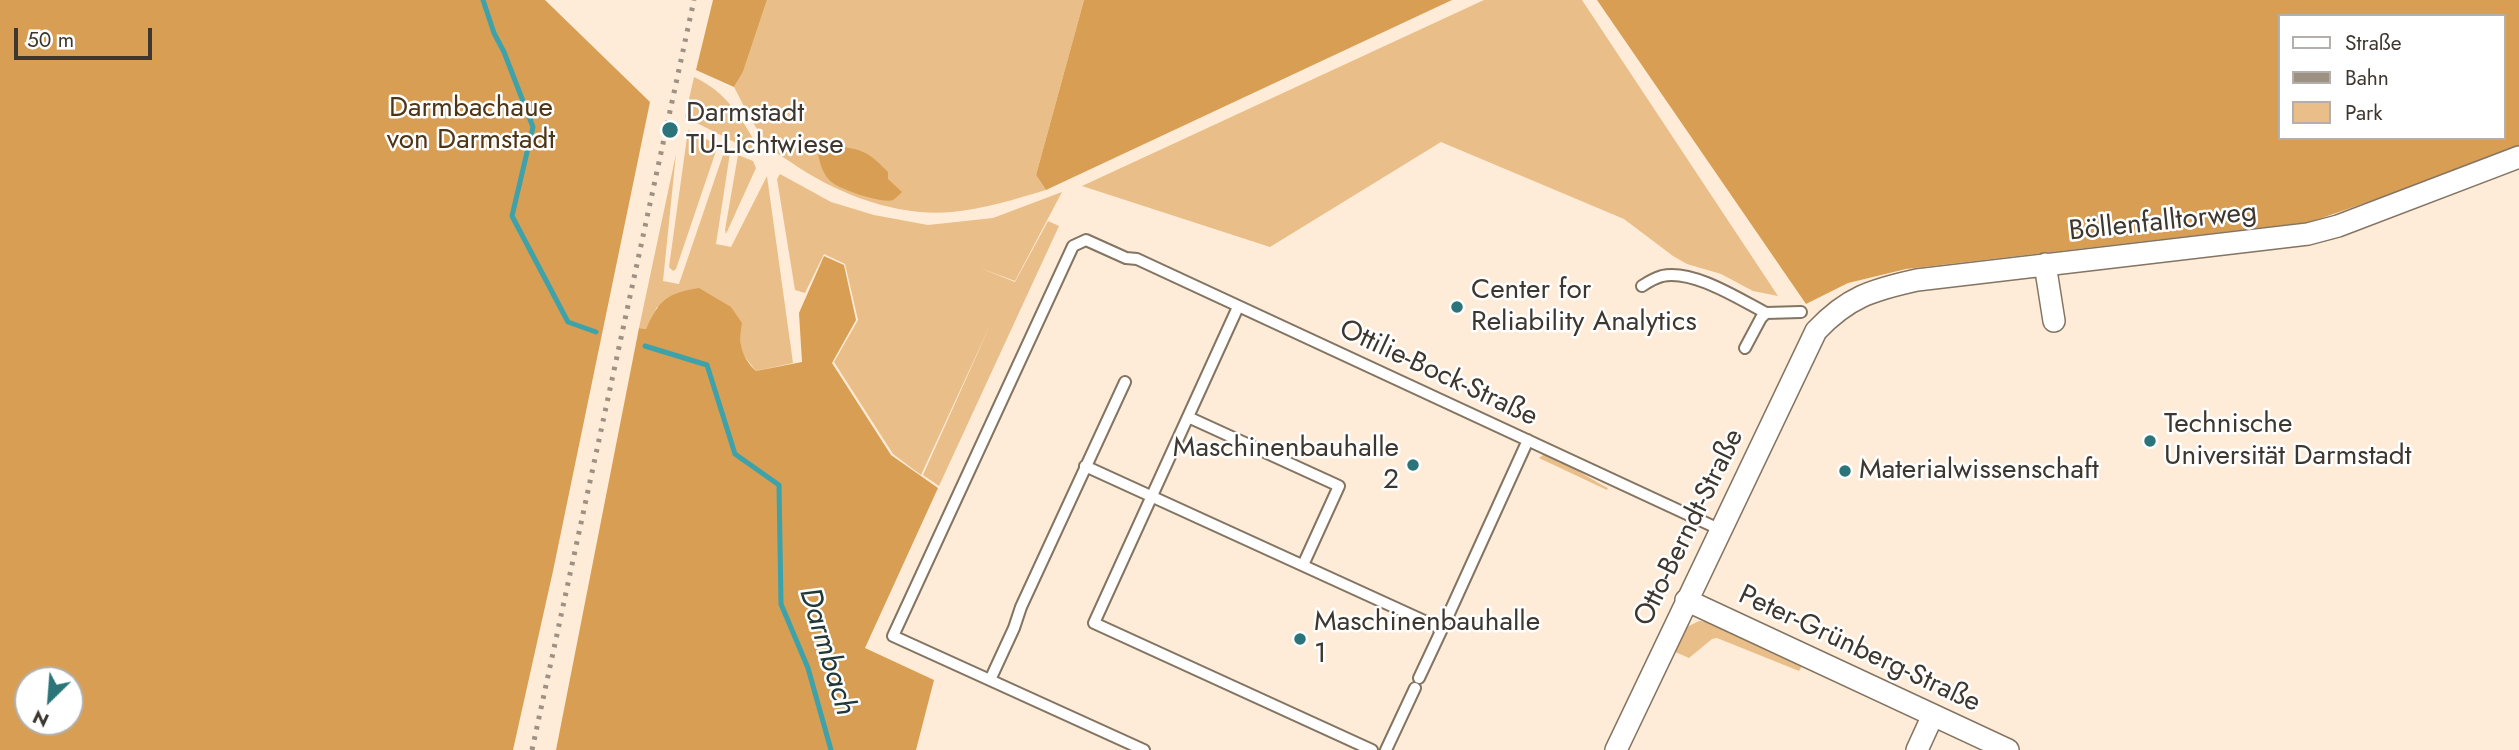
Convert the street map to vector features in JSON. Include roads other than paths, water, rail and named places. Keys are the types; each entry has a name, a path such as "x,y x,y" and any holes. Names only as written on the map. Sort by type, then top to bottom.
{"street":[{"name":"Böllenfalltorweg","path":"1815,331 1850,300 1892,285 2045,264 2308,234 2338,226 2519,157"},
{"path":"2045,264 2054,321"},
{"name":"Otto-Berndt-Straße","path":"1616,750 1815,331"},
{"name":"Peter-Grünberg-Straße","path":"1686,600 2008,750"},
{"path":"1917,750 1933,715"}],"lane":[{"name":"Ottilie-Bock-Straße","path":"990,680 893,636 1073,246 1086,240 1126,258 1137,259 1720,529"},
{"path":"1642,286 1663,275 1687,276 1766,313 1801,312"},
{"path":"1238,307 1094,624 1372,750"},
{"path":"1745,348 1766,313"},
{"path":"1125,382 990,680 1143,750"},
{"path":"1188,417 1339,486 1303,565"},
{"path":"1387,750 1528,440"},
{"path":"1085,466 1442,628"}],"waterway":[{"name":"Darmbach","path":"483,0 533,127 512,216 568,322 596,332"},
{"name":"Darmbach","path":"645,346 707,365 735,454 779,485 781,604 808,668 831,750"}],"railway":[{"path":"532,750 694,0"}],"place":[{"name":"Darmstadt TU-Lichtwiese","path":"670,130"},
{"name":"Center for Reliability Analytics","path":"1457,307"},
{"name":"Technische Universität Darmstadt","path":"2150,441"},
{"name":"Maschinenbauhalle 2","path":"1413,465"},
{"name":"Materialwissenschaft","path":"1845,471"},
{"name":"Maschinenbauhalle 1","path":"1300,639"}],"park label":[{"name":"Darmbachaue von Darmstadt","path":"471,125"}]}
